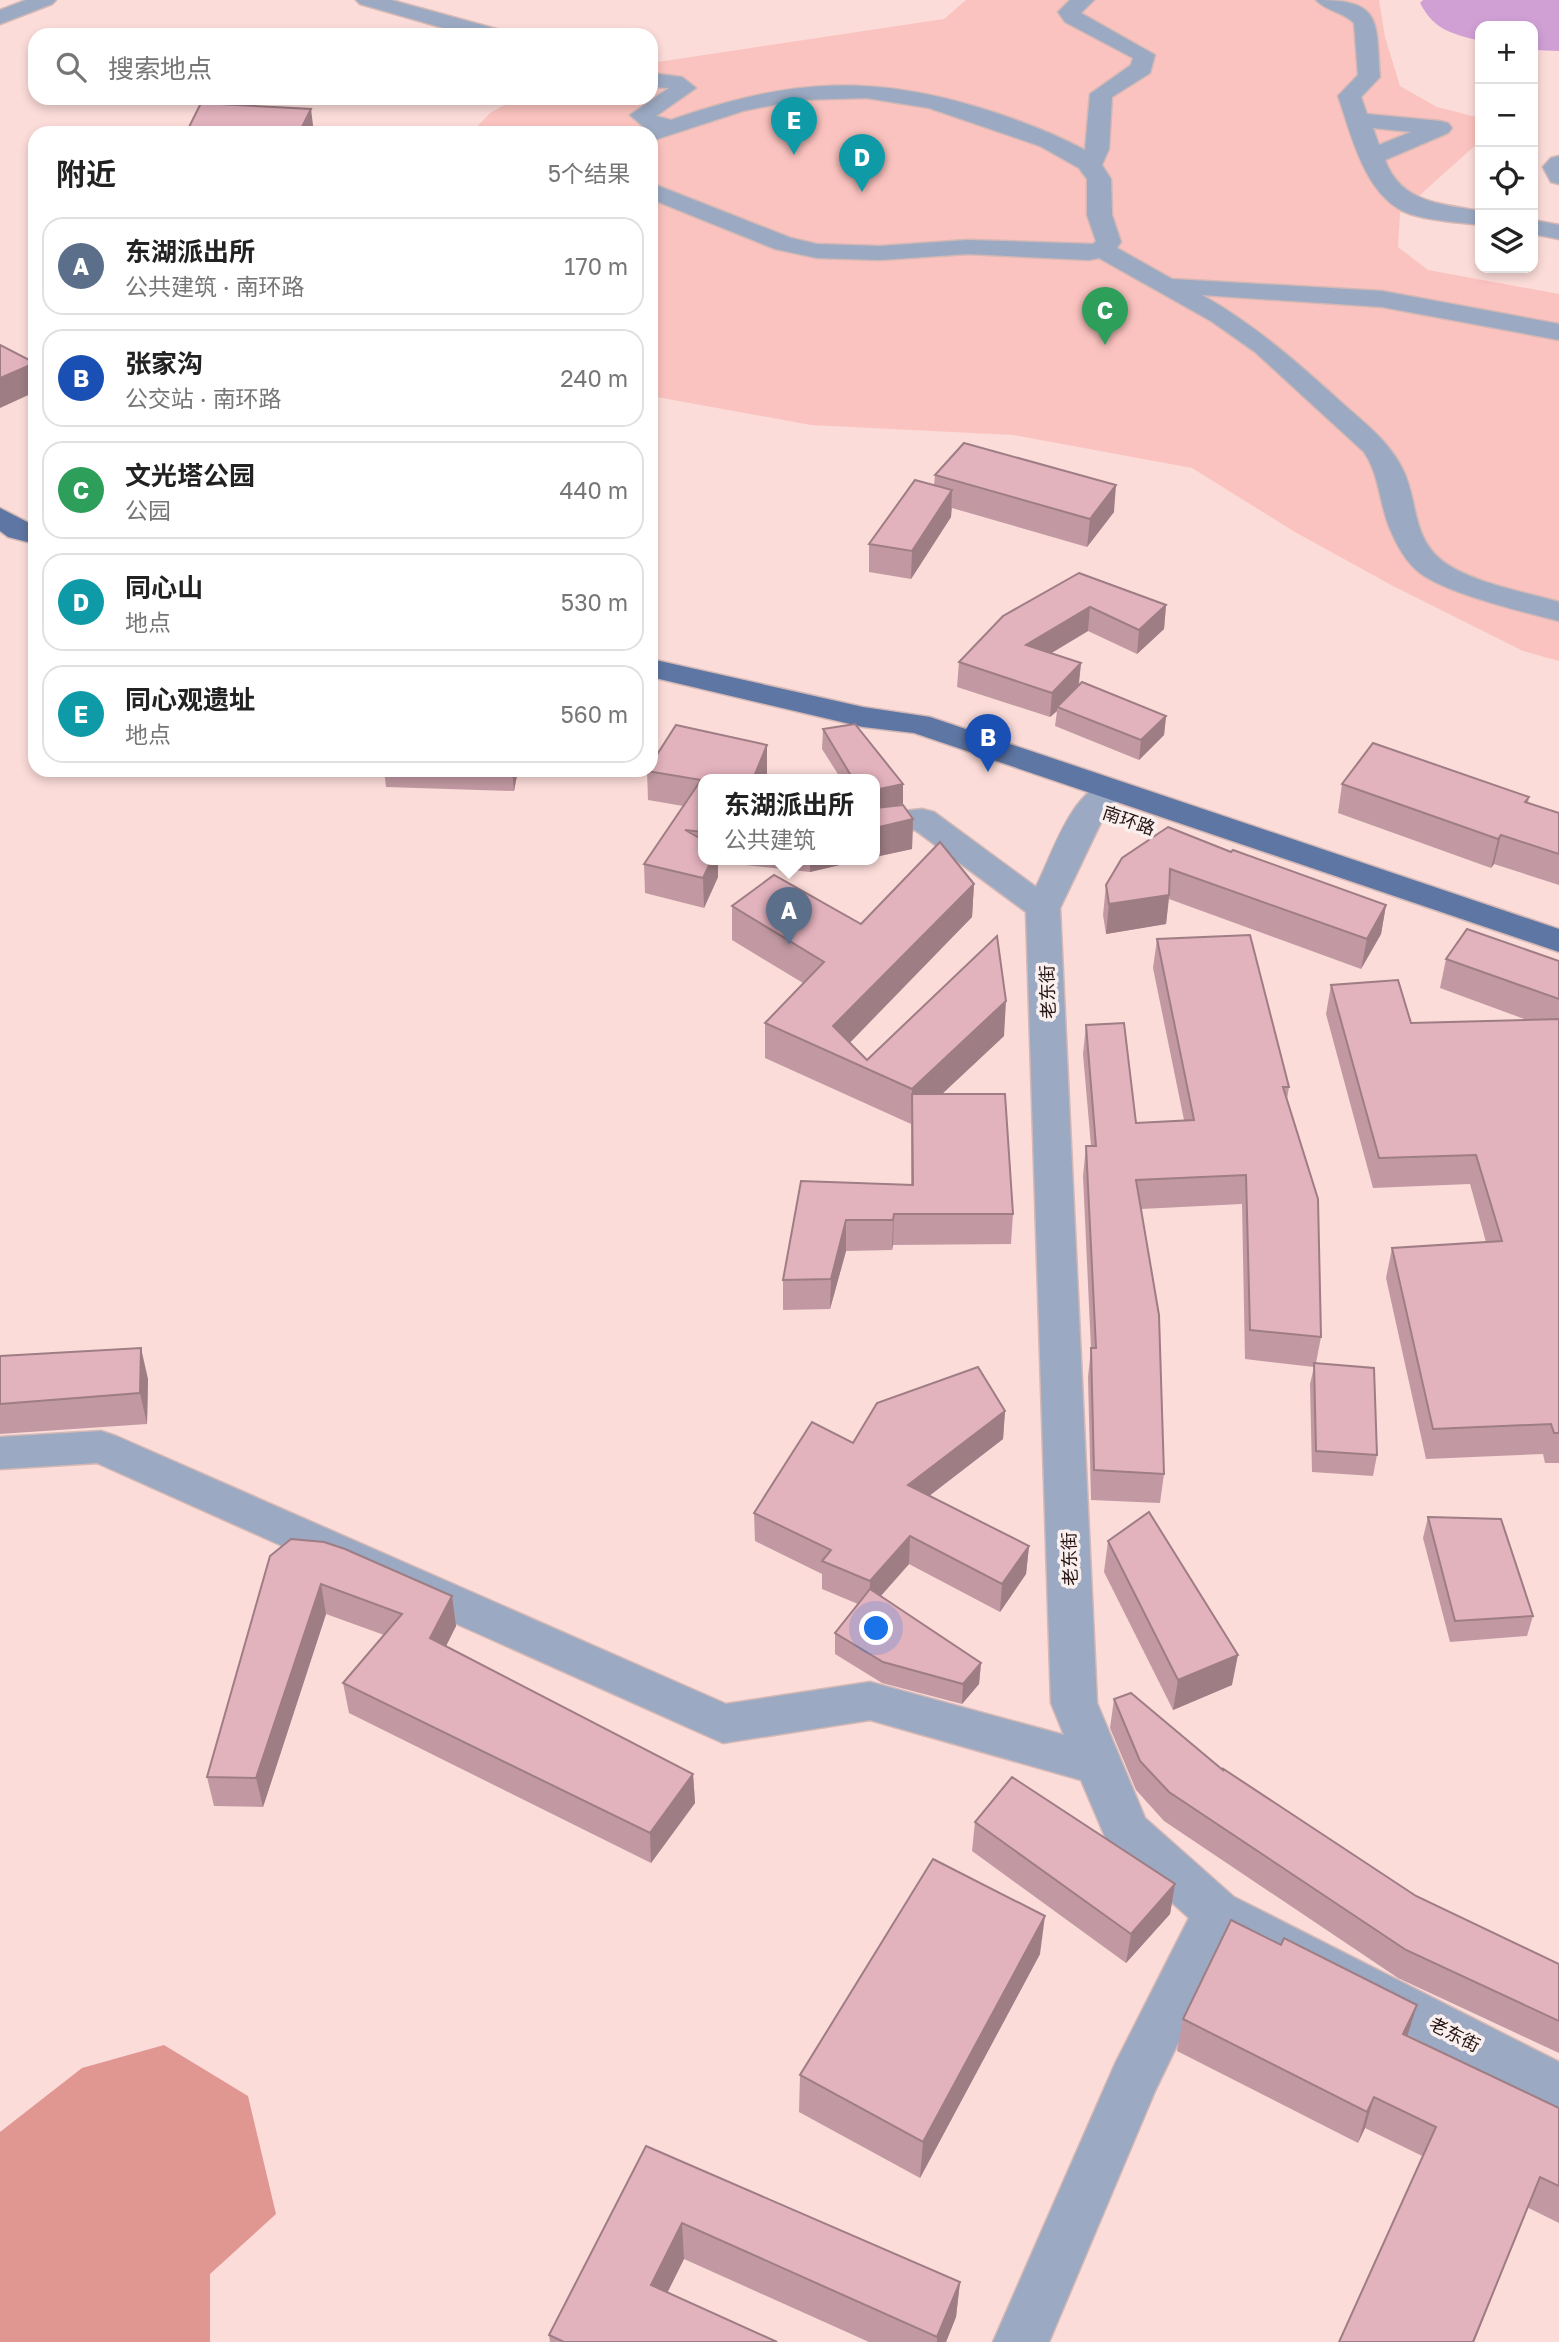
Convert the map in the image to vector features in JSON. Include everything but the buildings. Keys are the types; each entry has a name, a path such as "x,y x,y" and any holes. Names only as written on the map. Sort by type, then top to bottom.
{"main road":[{"path":"0,517 18,531 28,533"},
{"name":"南环路","path":"658,670 863,717 900,741 1102,799 1559,941"},
{"name":"南环路","path":"1102,799 1559,965"}],"street":[{"path":"0,18 45,0"},
{"path":"367,0 467,28"},
{"path":"1083,0 1069,12 1073,17 1144,55 1142,68 1101,94 1097,149 1090,167"},
{"path":"1327,0 1354,11 1364,22 1369,77 1349,96 1377,172 1402,200 1417,208 1475,217"},
{"path":"658,81 674,82 685,88 658,105"},
{"path":"658,132 765,98 833,89 866,90 975,111 1069,152 1090,167 1100,180 1098,210 1109,242 1102,249 1089,253 968,247 880,253 817,251 784,244 658,193"},
{"path":"657,105 641,115 652,123 674,127"},
{"path":"1357,120 1440,128 1371,157"},
{"path":"1559,163 1555,167 1559,177"},
{"path":"1538,228 1559,232"},
{"path":"1102,249 1168,285 1264,346 1375,447 1389,469 1403,526 1414,550 1431,567 1452,579 1559,612"},
{"path":"1168,285 1382,299 1559,332"},
{"name":"老东街","path":"1102,799 1043,908 1074,1703 1126,1831 1217,1912 1559,2088"},
{"path":"880,823 922,819 1043,908"},
{"path":"0,1453 100,1447 723,1724 870,1701 1099,1765"},
{"path":"1021,2342 1133,2081 1217,1912"}],"shaded area":[{"path":"966,0 1379,0 1385,37 1400,86 1437,107 1475,117 1475,146 1400,213 1398,247 1428,270 1559,294 1559,661 1523,651 1393,586 1295,532 1192,468 1013,435 811,425 658,397 658,126 478,126 490,113 504,105 658,105 658,62 944,19"},
{"path":"1423,0 1559,0 1559,51 1538,50 1538,21 1475,21 1475,40 1445,30 1432,20 1420,3"},
{"path":"164,2045 248,2096 276,2214 210,2274 210,2342 0,2342 0,2132 82,2068"}],"place":[{"name":"同心观遗址","path":"794,155"},
{"name":"同心山","path":"862,192"},
{"name":"文光塔公园","path":"1105,345"},
{"name":"张家沟","path":"988,772"},
{"name":"东湖派出所","path":"789,945"}]}
